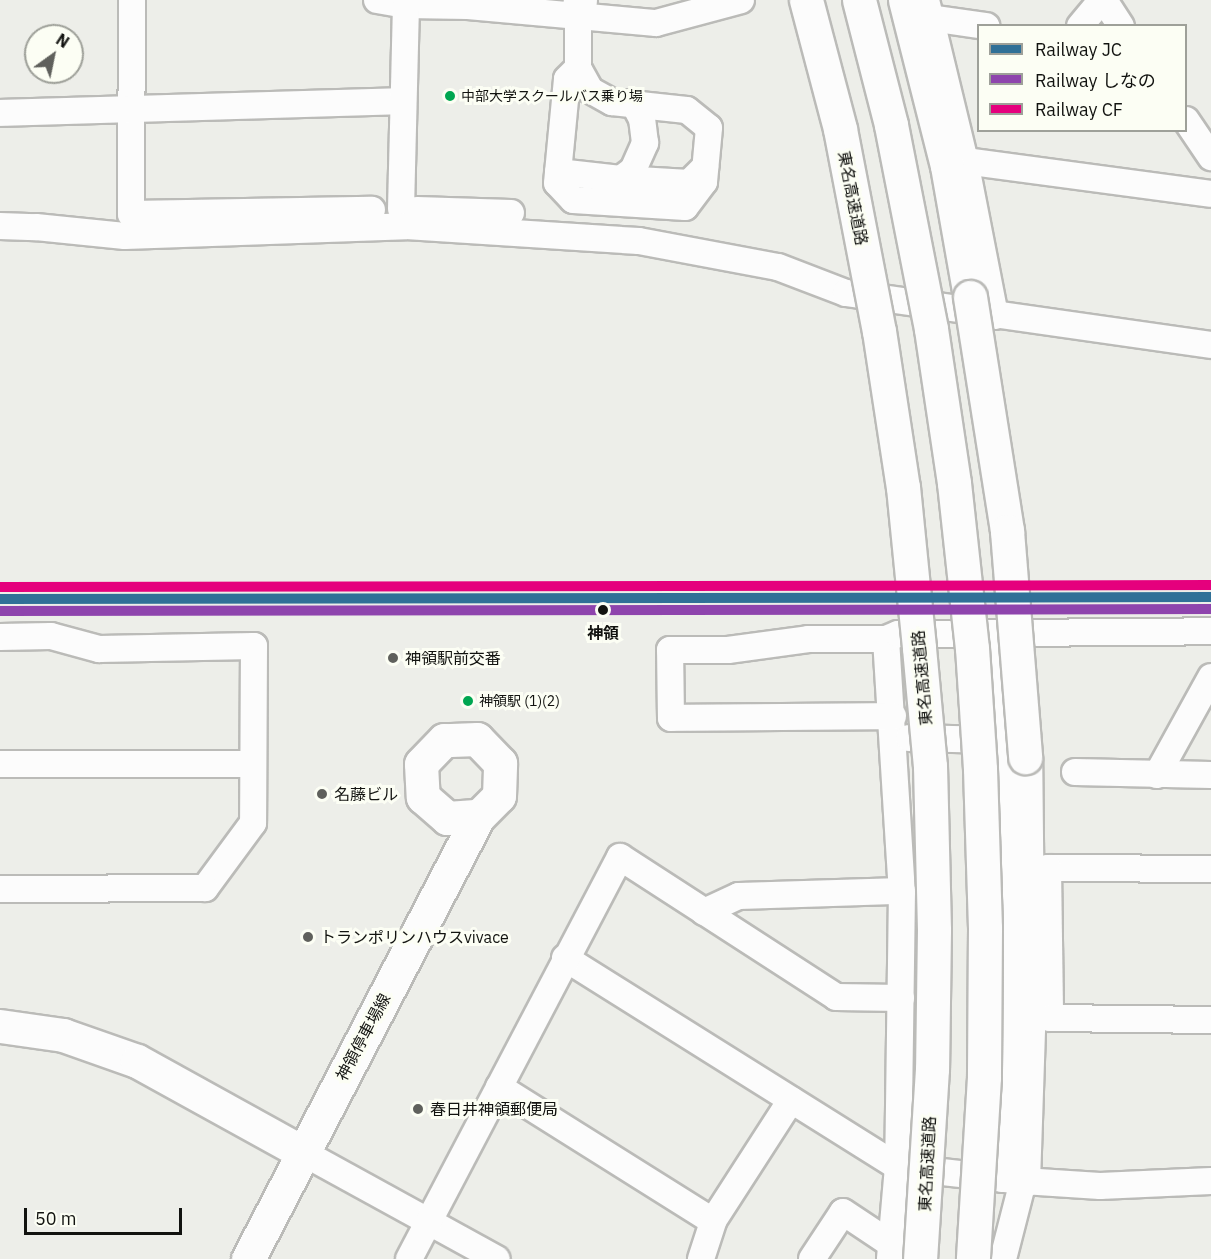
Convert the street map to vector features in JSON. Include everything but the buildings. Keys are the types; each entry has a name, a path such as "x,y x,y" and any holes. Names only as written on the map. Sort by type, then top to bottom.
{"main road":[{"name":"東名高速道路","path":"806,0 840,129 879,331 903,487 930,766 934,930 932,1069 920,1259"},
{"path":"860,0 891,125 931,329 954,483 972,648 980,769 985,928 984,1077 973,1259"},
{"path":"921,6 947,166 982,306 1007,531 1013,748 1028,1005 1012,1180"},
{"name":"神領停車場線","path":"248,1259 479,816"},
{"path":"0,1026 63,1035 137,1061 302,1152"}],"street":[{"path":"132,0 131,214 401,209 512,213"},
{"path":"376,0 406,5 579,7 656,23 741,0"},
{"path":"1082,24 1103,0 1120,24"},
{"path":"401,209 406,5"},
{"path":"921,6 980,24"},
{"path":"921,6 965,161 982,306"},
{"path":"578,68 567,79 557,183 573,200 686,207 704,182 709,128 687,110 612,102 590,90 578,68 579,7"},
{"path":"0,113 402,101"},
{"path":"621,179 633,170 645,144 642,119 634,104"},
{"path":"1187,123 1211,157"},
{"path":"965,161 1211,194"},
{"path":"558,172 689,183 705,167"},
{"path":"0,226 36,227 125,236 406,226 639,241 778,267 846,293 982,306 1211,345"},
{"path":"994,634 1013,748 894,727 671,718 670,650 728,650 808,639 886,639 898,634 1211,631"},
{"path":"0,637 51,636 99,649 254,646 253,823 205,888 0,889"},
{"path":"886,639 894,727 902,891 898,1167 890,1252"},
{"path":"1157,775 1211,677"},
{"path":"0,764 252,764"},
{"path":"1075,772 1211,775"},
{"path":"409,1259 620,857 836,997 901,998"},
{"path":"1211,869 1048,868 1050,1018 1211,1020"},
{"path":"704,912 739,896 902,891"},
{"path":"565,958 898,1167 1012,1180 1100,1186 1211,1181"},
{"path":"499,1088 713,1221"},
{"path":"701,1259 713,1221 791,1100"},
{"path":"302,1152 497,1259"},
{"path":"1003,1259 1012,1180"},
{"path":"812,1259 843,1212 890,1252"}],"rail line":[{"name":"CF","path":"0,587 1211,585"},
{"name":"JC","path":"0,599 1211,597"},
{"name":"しなの","path":"0,611 1211,609"}],"place":[{"name":"中部大学スクールバス乗り場","path":"450,96"},
{"name":"神領","path":"603,610"},
{"name":"神領駅前交番","path":"393,658"},
{"name":"神領駅 (1)(2)","path":"468,701"},
{"name":"名藤ビル","path":"322,794"},
{"name":"トランポリンハウスvivace","path":"308,937"},
{"name":"春日井神領郵便局","path":"418,1109"}]}
